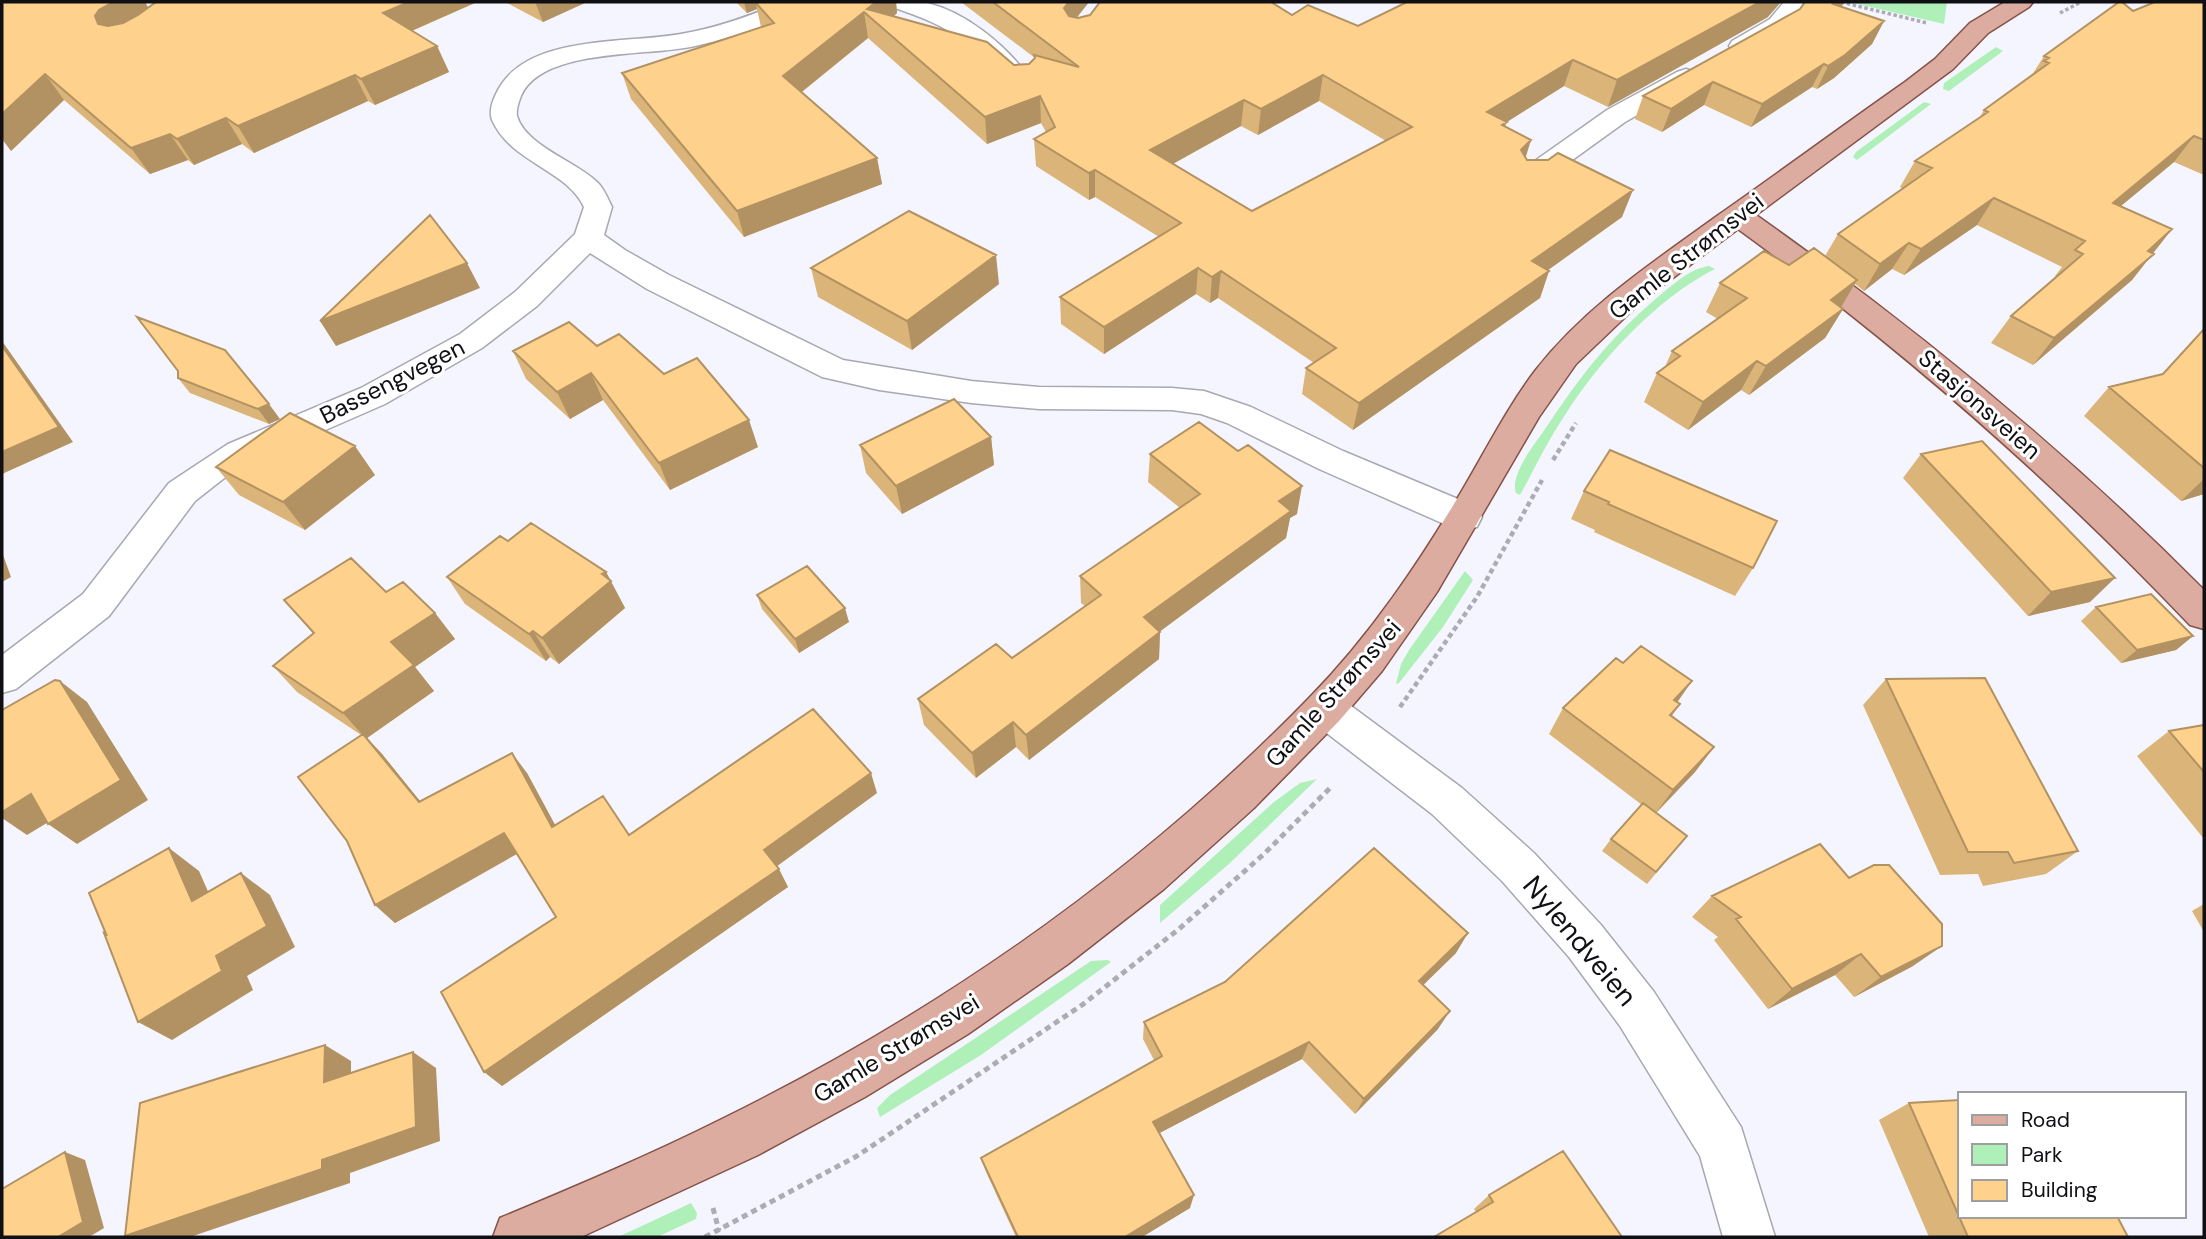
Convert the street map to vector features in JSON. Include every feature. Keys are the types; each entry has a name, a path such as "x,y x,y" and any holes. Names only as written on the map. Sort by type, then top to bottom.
{"main road":[{"path":"1973,2 1979,28"},
{"name":"Gamle Strømsvei","path":"519,1237 700,1159 937,1027 1034,962 1128,891 1207,824 1325,709 1375,653 1410,606 1523,414 1570,351 1658,272 1944,64 1979,28 2021,2"},
{"name":"Stasjonsveien","path":"1737,215 1884,322 1987,409 2118,527 2204,614"}],"street":[{"path":"803,2 750,25 702,37 659,45 586,51 536,65 517,79 507,93 503,114 513,131 533,150 590,191 598,207 589,237 614,257 658,282 834,369 879,379 971,392 1039,398 1204,403 1239,415 1331,460 1464,517"},
{"path":"900,2 928,10 967,29 998,57 1021,83"},
{"path":"1529,178 1616,116 1779,24 1796,2"},
{"name":"Bassengvegen","path":"2,677 96,605 182,492 211,470 240,453 373,396 471,341 526,299 589,237"},
{"name":"Nylendveien","path":"1325,709 1447,801 1518,867 1586,941 1637,1009 1723,1144 1749,1237"}],"path":[{"path":"1840,2 1927,23"},
{"path":"1550,466 1577,421"},
{"path":"1399,709 1457,627 1523,520 1543,477"}],"green space":[{"path":"1849,2 1947,2 1944,24"},
{"path":"1996,47 2003,51 1949,91 1943,89 1944,83"},
{"path":"1924,102 1931,104 1857,160 1853,157 1856,152"},
{"path":"1709,266 1715,269 1672,296 1612,353 1579,394 1547,444 1520,495 1516,493 1516,479 1527,455 1594,361 1623,329 1659,296 1688,274"},
{"path":"1465,571 1473,580 1443,627 1396,684 1401,664 1409,650"},
{"path":"1317,779 1230,863 1160,923 1160,905 1274,802 1300,783"},
{"path":"1091,961 1111,962 981,1055 880,1117 877,1108 890,1095"},
{"path":"691,1203 697,1213 696,1219 657,1237 618,1237"}],"building":[{"path":"2,2 113,2 99,10 95,16 98,24 108,26 123,23 156,2 409,2 383,13 437,46 361,79 355,75 238,126 226,118 177,139 170,134 131,148 45,74 2,114"},
{"path":"876,2 867,9 987,42 1014,65 1029,64 1035,58 1034,55 1079,67 993,2 1069,2 1064,8 1069,16 1078,18 1090,15 1100,2 1271,2 1292,15 1308,5 1358,26 1407,2 1760,2 1617,80 1573,60 1487,112 1507,122 1502,125 1531,140 1521,150 1527,160 1548,160 1558,153 1633,190 1532,261 1549,271 1359,403 1306,368 1336,348 1221,271 1212,277 1198,268 1104,327 1060,297 1181,223 1095,170 1089,173 1034,139 1055,127 1040,96 985,117 864,12 783,76 877,158 737,211 622,73 774,23 756,3","holes":["1323,75 1412,127 1252,211 1150,150 1244,100 1261,109"]},
{"path":"1805,2 1836,2 1833,4 1884,21 1845,55 1828,66 1824,64 1762,104 1713,82 1671,109 1643,96 1800,9"},
{"path":"2119,2 2133,11 2155,2 2204,2 2204,140 2194,136 2113,203 2172,229 2148,251 2154,254 2054,338 2011,316 2083,254 2075,250 2085,241 1994,198 1921,249 1909,243 1880,264 1838,234 1932,168 1915,161 1988,112 1984,110 2049,63 2044,61 2049,58 2044,56"},
{"path":"909,211 996,255 907,321 811,268"},
{"path":"430,215 467,263 320,321"},
{"path":"1814,248 1857,280 1831,300 1843,309 1766,366 1757,361 1703,402 1657,373 1680,356 1672,351 1747,298 1720,283 1764,251 1789,265"},
{"path":"137,317 225,350 269,404 258,409 178,378 178,371"},
{"path":"569,322 597,346 619,334 664,374 697,358 749,420 659,463 591,373 557,392 513,351"},
{"path":"2204,329 2204,468 2109,387 2163,374"},
{"path":"2,346 59,427 2,452"},
{"path":"954,399 991,437 896,486 860,445"},
{"path":"290,413 355,446 283,502 216,467"},
{"path":"1199,422 1238,451 1248,445 1302,486 1279,501 1291,511 1144,617 1160,632 1026,735 1013,722 972,753 918,699 996,644 1012,658 1101,595 1080,576 1200,494 1150,454"},
{"path":"1982,441 2115,578 2051,592 1921,454"},
{"path":"1610,450 1777,521 1753,568 1584,491"},
{"path":"531,523 606,572 602,574 611,581 542,638 533,631 529,634 447,577 500,536 508,541"},
{"path":"351,558 386,592 403,582 435,613 391,642 414,665 343,713 273,666 314,633 284,600"},
{"path":"807,566 845,608 795,639 757,595"},
{"path":"2151,594 2193,636 2137,650 2096,607"},
{"path":"1641,646 1692,681 1674,700 1680,704 1670,715 1714,747 1673,790 1563,708 1616,658 1623,663"},
{"path":"1985,678 2078,851 2014,863 2008,852 1968,852 1886,679"},
{"path":"55,680 60,681 121,780 48,824 31,794 2,812 2,710"},
{"path":"813,709 871,773 764,850 779,869 484,1072 441,992 556,917 504,833 375,905 347,841 298,777 363,734 419,802 512,753 552,827 603,796 629,835"},
{"path":"2204,725 2204,772 2169,731"},
{"path":"1643,803 1687,836 1656,872 1611,839"},
{"path":"1820,844 1849,878 1874,865 1889,865 1942,924 1942,946 1881,977 1861,954 1792,989 1736,919 1741,917 1712,896"},
{"path":"169,848 192,901 241,873 267,926 216,956 222,971 138,1022 89,893"},
{"path":"1374,848 1468,933 1419,981 1450,1011 1364,1099 1309,1042 1153,1122 1194,1195 1125,1237 1018,1237 981,1158 1162,1056 1144,1022 1225,982"},
{"path":"325,1045 324,1082 413,1052 416,1127 322,1160 322,1169 125,1236 140,1103"},
{"path":"1958,1100 1958,1214 1909,1103"},
{"path":"1563,1151 1622,1237 1434,1237 1493,1202 1489,1195"},
{"path":"65,1152 83,1222 58,1237 2,1237 2,1189"},
{"path":"1960,1218 2118,1218 2128,1237 1968,1237"}]}
